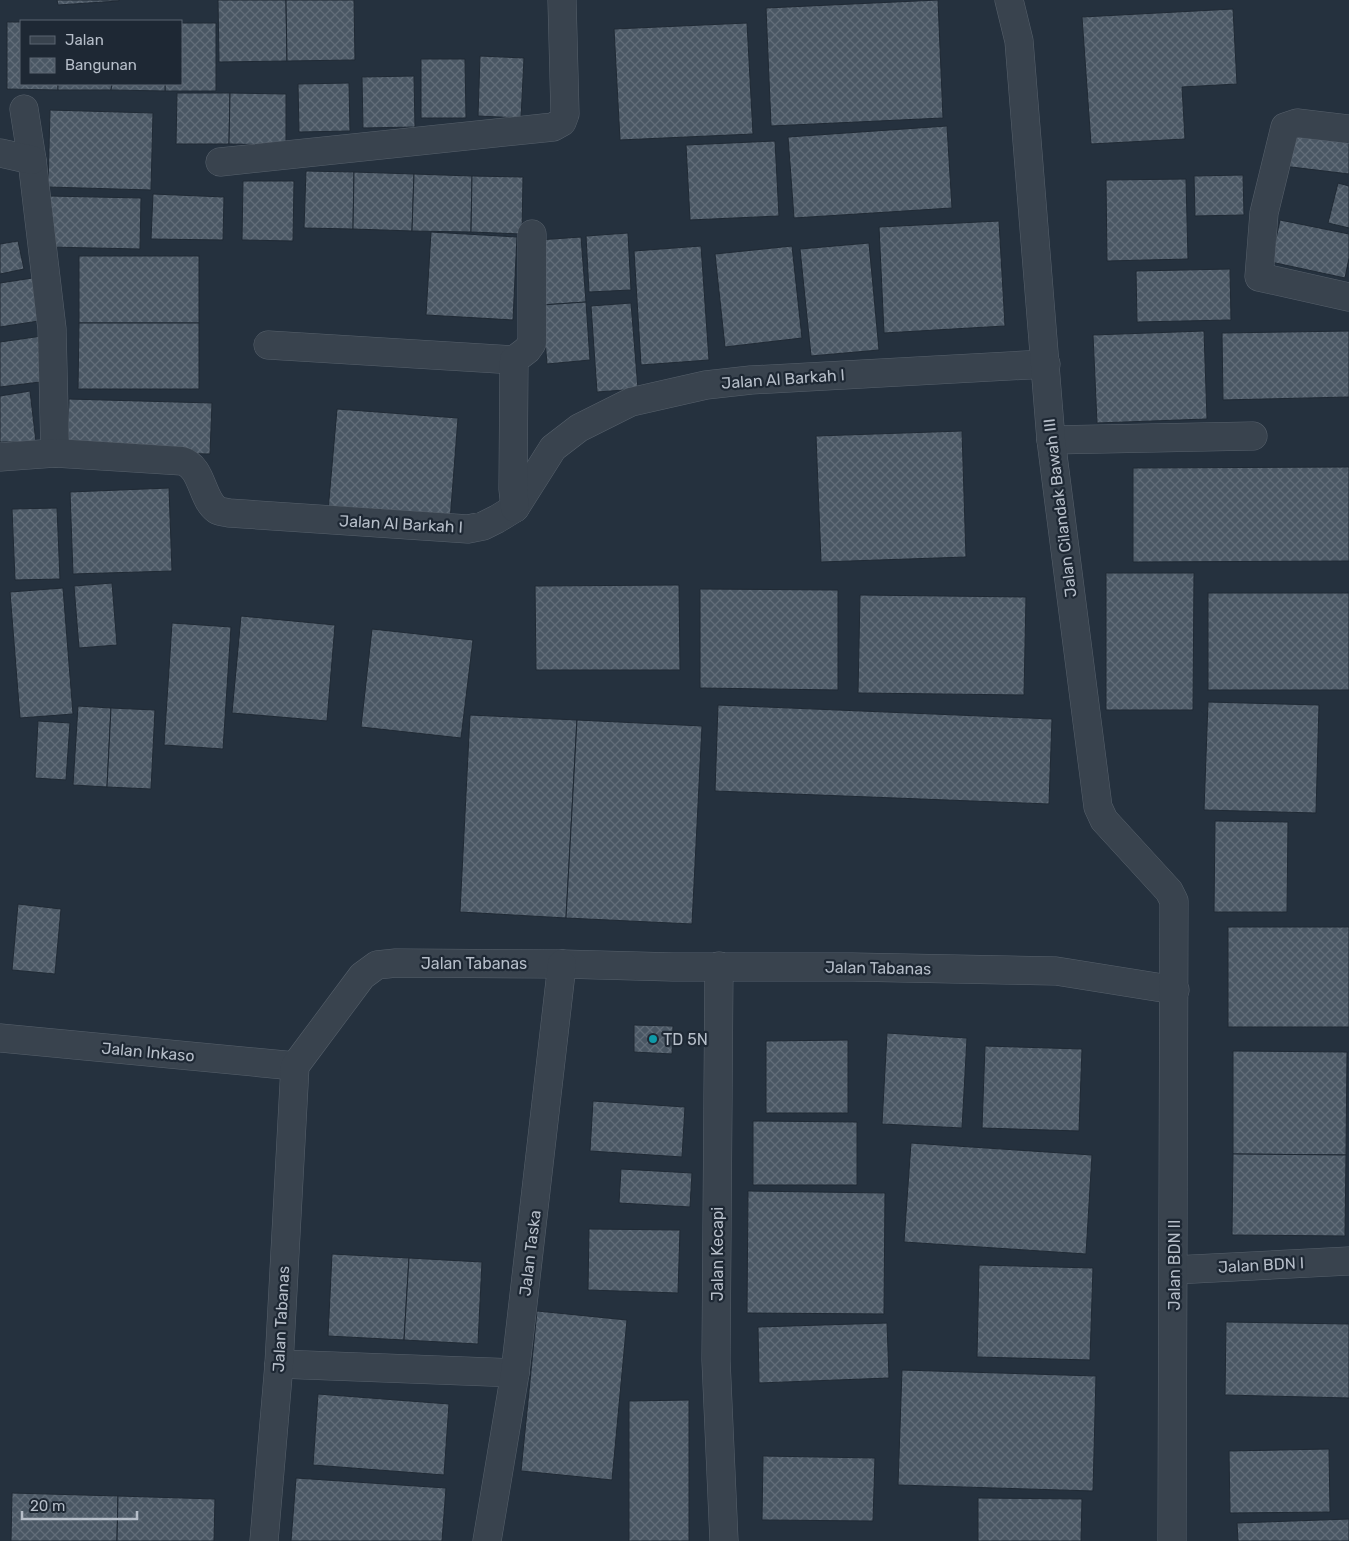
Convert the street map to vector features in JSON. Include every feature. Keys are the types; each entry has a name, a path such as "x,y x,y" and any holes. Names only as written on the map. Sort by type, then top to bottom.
{"street":[{"path":"220,162 553,127 562,122 564,114 562,0"},
{"name":"Jalan Cilandak Bawah III","path":"1009,0 1019,41 1051,440 1098,807 1104,820 1169,891 1174,901 1175,990"},
{"path":"24,110 32,160 52,329 55,453"},
{"path":"1349,130 1297,123 1285,127 1264,213 1259,277 1349,297"},
{"path":"0,153 32,160"},
{"path":"268,345 514,360 527,350 532,343 532,234"},
{"path":"514,360 513,489 515,508"},
{"name":"Jalan Al Barkah I","path":"0,457 55,453 182,461 188,462 194,469 217,510 229,513 468,529 484,526 515,508 553,448 579,428 631,402 706,385 751,380 1046,364"},
{"path":"1051,440 1252,436"},
{"name":"Jalan Tabanas","path":"264,1541 279,1364 296,1066 362,976 377,966 396,963 562,964 1056,971 1175,990"},
{"name":"Jalan Taska","path":"487,1541 515,1374 562,964"},
{"name":"Jalan Kecapi","path":"719,966 716,1360 724,1541"},
{"name":"Jalan BDN II","path":"1172,1541 1175,990"},
{"name":"Jalan Inkaso","path":"0,1038 296,1066"},
{"name":"Jalan BDN I","path":"1174,1270 1349,1261"},
{"path":"279,1364 515,1374"}],"building":[{"path":"57,0 119,0 119,1 58,5"},
{"path":"218,0 286,0 287,61 219,62"},
{"path":"286,0 354,0 355,60 287,61"},
{"path":"938,0 943,118 771,126 766,8"},
{"path":"1233,9 1237,84 1182,87 1185,139 1091,144 1082,17"},
{"path":"7,22 20,22 20,85 58,85 58,90 7,89"},
{"path":"182,23 216,23 216,91 165,91 165,85 182,85"},
{"path":"747,23 753,134 620,140 614,29"},
{"path":"480,56 524,58 521,118 478,116"},
{"path":"421,59 465,59 466,118 421,118"},
{"path":"414,76 415,127 363,128 362,77"},
{"path":"349,83 350,131 299,132 298,84"},
{"path":"58,85 112,85 111,90 58,90"},
{"path":"112,85 165,85 165,91 111,90"},
{"path":"177,93 230,93 229,144 176,144"},
{"path":"230,93 286,94 286,145 229,144"},
{"path":"50,110 153,113 151,190 48,187"},
{"path":"947,126 952,208 794,218 788,137"},
{"path":"1288,131 1349,139 1349,174 1283,166"},
{"path":"775,141 779,216 690,220 686,145"},
{"path":"306,171 354,172 353,229 304,228"},
{"path":"354,172 414,174 412,231 353,229"},
{"path":"414,174 472,176 471,232 412,231"},
{"path":"1243,175 1244,215 1195,216 1194,176"},
{"path":"472,176 523,177 522,234 471,232"},
{"path":"1186,179 1188,259 1107,261 1106,180"},
{"path":"243,181 294,181 293,241 242,240"},
{"path":"1338,183 1349,186 1349,228 1328,223"},
{"path":"153,194 224,197 223,240 151,239"},
{"path":"49,196 141,198 140,249 48,247"},
{"path":"1280,220 1349,234 1349,258 1345,278 1271,262"},
{"path":"999,221 1005,326 884,333 879,227"},
{"path":"431,232 517,237 513,320 426,315"},
{"path":"628,233 631,290 589,292 586,236"},
{"path":"581,237 586,302 542,305 538,240"},
{"path":"18,241 24,269 0,274 0,244"},
{"path":"869,243 879,350 811,356 800,249"},
{"path":"701,246 709,360 641,365 634,251"},
{"path":"792,246 802,338 725,347 715,254"},
{"path":"79,256 199,256 199,323 79,323"},
{"path":"1230,269 1231,320 1137,322 1136,271"},
{"path":"39,277 45,320 0,327 0,283"},
{"path":"586,302 590,360 547,364 542,305"},
{"path":"631,303 638,389 597,392 591,306"},
{"path":"79,323 199,323 199,389 78,389"},
{"path":"1204,331 1207,419 1097,423 1093,335"},
{"path":"1349,331 1349,397 1223,400 1222,333"},
{"path":"42,336 48,381 0,387 0,342"},
{"path":"30,391 36,442 0,442 0,396"},
{"path":"69,399 212,403 210,454 67,451"},
{"path":"337,409 458,418 450,521 328,511"},
{"path":"962,431 966,557 821,562 816,436"},
{"path":"1349,467 1349,561 1133,562 1133,468"},
{"path":"169,488 172,571 73,574 70,492"},
{"path":"57,508 60,579 15,580 12,509"},
{"path":"1106,573 1194,573 1193,710 1106,710"},
{"path":"112,583 117,645 79,648 74,586"},
{"path":"679,585 680,670 536,670 535,586"},
{"path":"63,588 73,714 20,718 10,592"},
{"path":"700,589 838,590 838,690 700,688"},
{"path":"1208,593 1349,593 1349,690 1208,690"},
{"path":"860,595 1026,597 1024,695 858,693"},
{"path":"241,616 335,625 327,721 232,713"},
{"path":"172,623 231,627 223,749 164,745"},
{"path":"372,629 473,640 461,738 361,727"},
{"path":"1208,702 1319,705 1316,813 1204,810"},
{"path":"718,705 1052,719 1049,804 715,791"},
{"path":"78,706 111,708 107,787 73,785"},
{"path":"111,708 155,710 151,789 107,787"},
{"path":"470,715 577,720 566,918 460,912"},
{"path":"577,720 702,726 692,924 566,918"},
{"path":"38,721 70,723 66,780 35,778"},
{"path":"1215,821 1288,822 1287,912 1214,912"},
{"path":"18,904 61,909 55,974 12,970"},
{"path":"1228,927 1349,927 1349,1027 1228,1027"},
{"name":"TD 5N","path":"634,1025 673,1026 672,1054 634,1052"},
{"path":"887,1033 967,1038 962,1128 882,1124"},
{"path":"848,1040 848,1113 766,1113 766,1041"},
{"path":"985,1046 1082,1049 1079,1131 982,1128"},
{"path":"1233,1051 1347,1052 1346,1155 1233,1154"},
{"path":"593,1101 685,1107 682,1157 590,1151"},
{"path":"753,1121 857,1122 857,1185 753,1185"},
{"path":"911,1143 1092,1155 1086,1254 904,1242"},
{"path":"1233,1154 1346,1155 1345,1236 1232,1235"},
{"path":"621,1169 692,1173 690,1207 619,1203"},
{"path":"748,1191 885,1193 884,1314 747,1313"},
{"path":"589,1229 680,1230 678,1293 588,1290"},
{"path":"332,1254 409,1258 404,1340 328,1336"},
{"path":"409,1258 482,1262 478,1344 404,1340"},
{"path":"979,1265 1093,1268 1090,1360 977,1357"},
{"path":"537,1311 627,1320 612,1480 521,1471"},
{"path":"1226,1322 1349,1324 1349,1398 1225,1395"},
{"path":"887,1323 889,1378 759,1383 758,1327"},
{"path":"902,1370 1096,1376 1093,1491 898,1485"},
{"path":"318,1394 449,1404 444,1475 313,1465"},
{"path":"689,1400 689,1541 629,1541 629,1401"},
{"path":"1329,1449 1330,1512 1230,1513 1229,1451"},
{"path":"763,1456 875,1458 873,1521 762,1520"},
{"path":"296,1478 446,1488 442,1541 291,1541"},
{"path":"12,1493 118,1496 117,1541 11,1541"},
{"path":"118,1496 215,1499 214,1541 117,1541"},
{"path":"978,1498 1082,1499 1081,1541 978,1541"},
{"path":"1349,1519 1349,1541 1238,1541 1237,1523"}],"place":[{"name":"TD 5N","path":"653,1039"}]}
